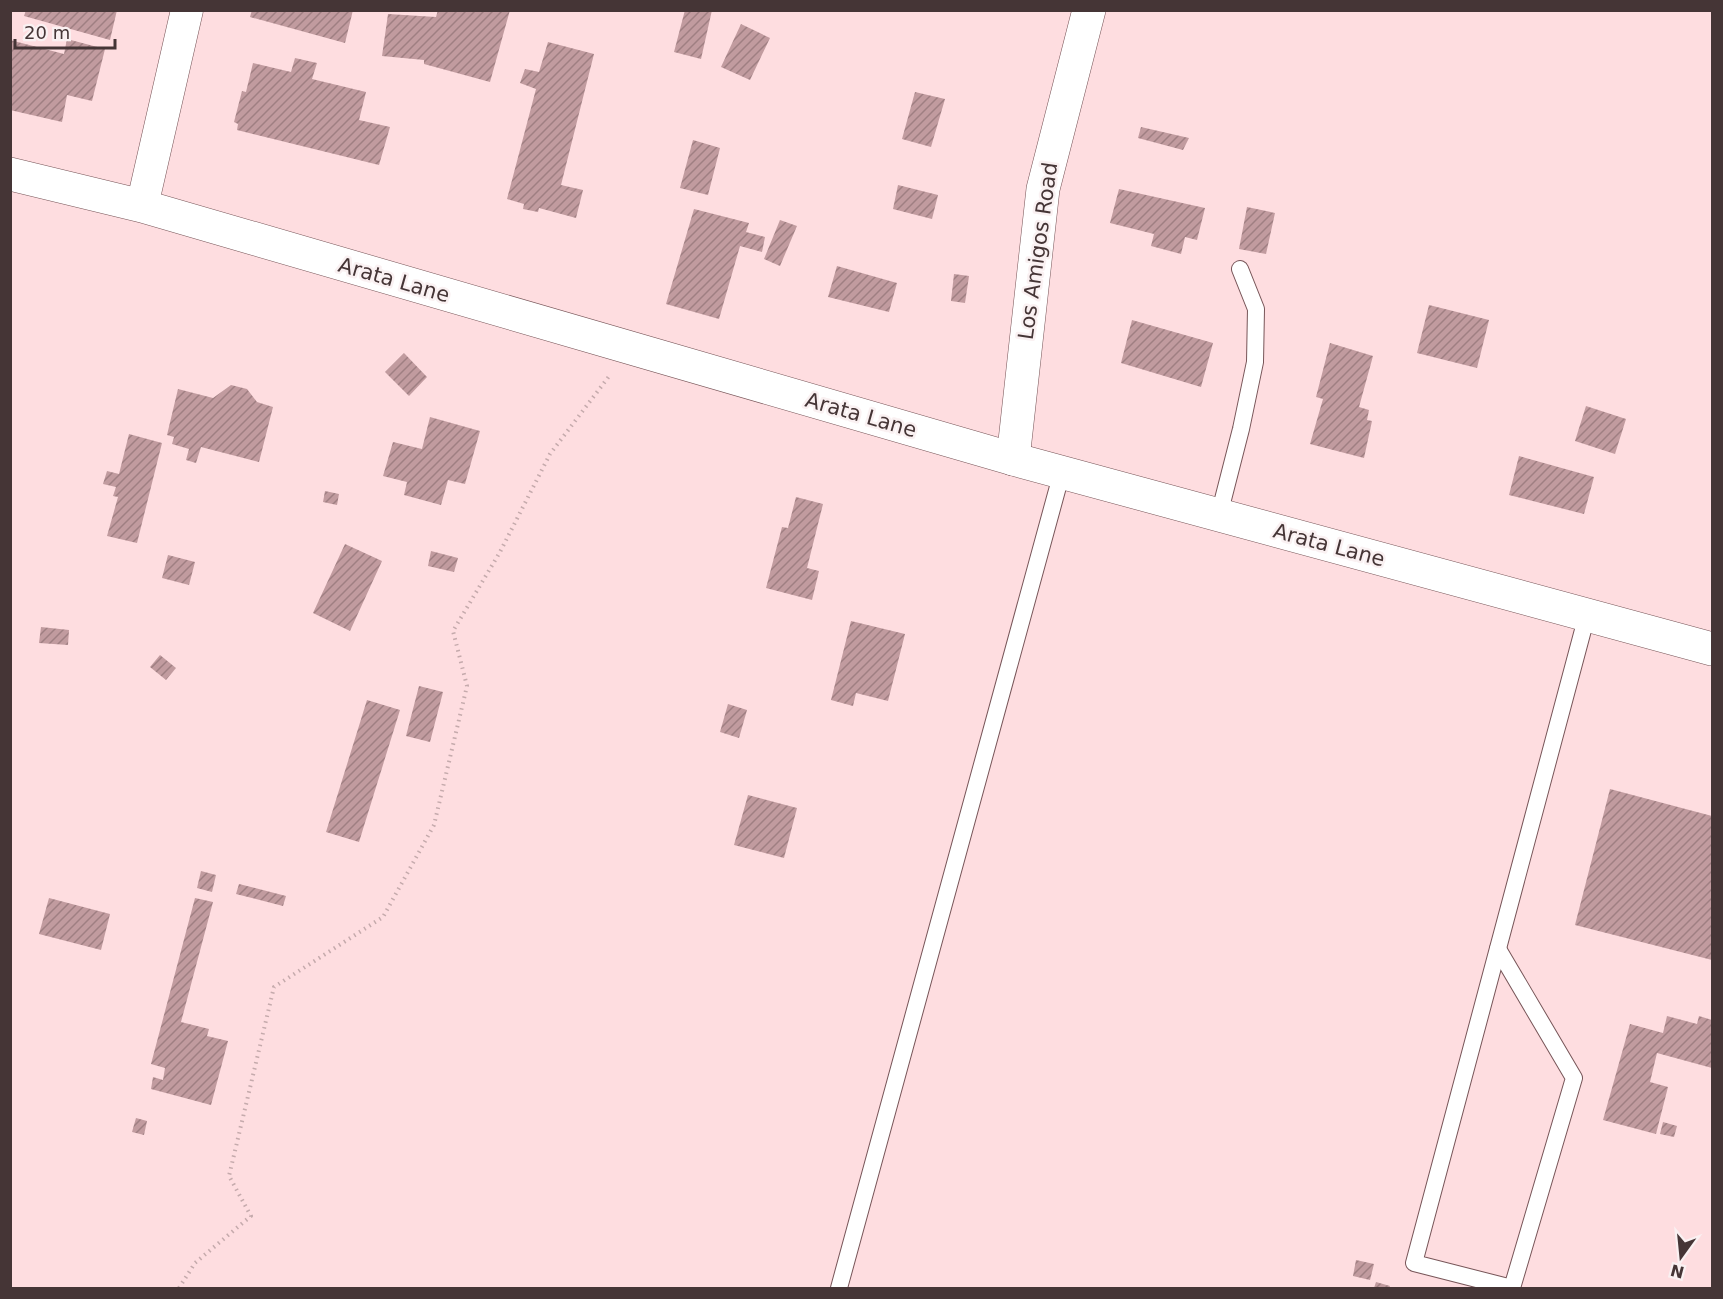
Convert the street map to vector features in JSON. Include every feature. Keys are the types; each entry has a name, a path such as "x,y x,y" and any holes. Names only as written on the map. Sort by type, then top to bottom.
{"street":[{"path":"142,207 187,10"},
{"name":"Los Amigos Road","path":"1012,459 1042,189 1089,10"},
{"name":"Arata Lane","path":"10,174 142,207 1012,459 1713,649"}],"lane":[{"path":"1219,516 1255,362 1256,309 1240,269"},
{"path":"839,1288 1062,472"},
{"path":"1498,949 1574,1078 1512,1288 1414,1263 1587,615"}],"path":[{"path":"179,1288 195,1263 250,1216 229,1176 274,987 383,916 434,825 467,686 453,631 500,552 550,454 630,348"}],"building":[{"path":"26,10 117,10 110,40 24,16"},
{"path":"252,10 353,10 345,43 250,17"},
{"path":"438,10 510,10 490,82 424,64 424,60 382,56 388,14 436,17"},
{"path":"685,10 712,10 701,59 674,52"},
{"path":"741,24 770,38 750,80 721,67"},
{"path":"67,39 105,49 92,101 67,95 62,122 10,110 10,40 64,54"},
{"path":"548,42 594,54 561,185 583,190 576,218 539,208 538,212 523,209 524,204 507,199 536,89 520,83 525,69 539,72"},
{"path":"295,58 317,63 312,79 366,92 359,120 390,127 379,165 237,130 238,124 234,122 242,91 246,92 253,63 291,72"},
{"path":"915,92 945,99 931,147 902,139"},
{"path":"1141,127 1189,138 1183,150 1138,138"},
{"path":"693,140 720,148 708,195 680,188"},
{"path":"898,185 938,195 932,219 893,209"},
{"path":"1119,189 1205,208 1197,240 1185,237 1181,254 1151,246 1154,234 1110,223"},
{"path":"1247,207 1275,213 1266,254 1239,249"},
{"path":"694,209 749,223 746,232 765,237 762,252 740,246 719,319 666,304"},
{"path":"780,220 797,226 780,266 764,259"},
{"path":"837,266 897,283 889,312 828,297"},
{"path":"954,274 969,276 965,303 951,301"},
{"path":"1429,305 1489,320 1477,368 1417,353"},
{"path":"1132,320 1213,343 1201,387 1121,363"},
{"path":"1330,343 1373,356 1359,407 1369,410 1367,420 1372,421 1364,458 1310,444 1323,399 1316,397"},
{"path":"404,353 427,377 409,396 385,372"},
{"path":"231,385 247,389 257,402 273,407 259,462 201,447 196,463 186,460 189,449 172,444 174,437 167,435 178,389 213,398"},
{"path":"1586,406 1626,419 1615,454 1575,441"},
{"path":"430,417 480,431 465,484 448,480 441,505 404,495 407,482 383,476 393,442 422,449"},
{"path":"129,434 162,443 137,543 107,536 118,497 113,496 116,487 103,484 107,471 119,474"},
{"path":"1519,456 1594,477 1584,514 1509,495"},
{"path":"325,491 339,494 337,505 323,502"},
{"path":"796,497 823,504 807,568 819,571 812,600 766,588 782,527 788,528"},
{"path":"345,544 382,561 350,631 313,613"},
{"path":"431,551 458,558 454,572 428,566"},
{"path":"168,555 195,562 189,585 162,578"},
{"path":"851,621 905,634 888,701 856,693 853,706 831,700"},
{"path":"41,627 69,630 68,645 39,643"},
{"path":"160,655 176,668 166,680 150,667"},
{"path":"419,686 443,692 430,742 406,736"},
{"path":"367,700 400,710 359,842 326,832"},
{"path":"728,704 747,710 739,738 720,732"},
{"path":"1610,789 1712,816 1712,960 1575,925"},
{"path":"748,795 797,808 784,858 734,845"},
{"path":"201,871 216,875 212,892 197,888"},
{"path":"239,884 286,896 283,906 236,894"},
{"path":"49,898 110,914 101,950 39,934"},
{"path":"195,898 213,902 181,1022 209,1029 207,1036 228,1041 211,1105 151,1089 153,1077 163,1080 165,1068 151,1064"},
{"path":"1667,1016 1697,1024 1699,1016 1712,1020 1712,1068 1657,1053 1650,1082 1668,1087 1656,1134 1603,1120 1630,1024 1663,1033"},
{"path":"136,1118 147,1121 144,1135 132,1132"},
{"path":"1663,1122 1677,1126 1674,1137 1660,1134"},
{"path":"1356,1260 1374,1264 1370,1280 1353,1276"},
{"path":"1376,1282 1390,1286 1389,1288 1374,1288"}]}
